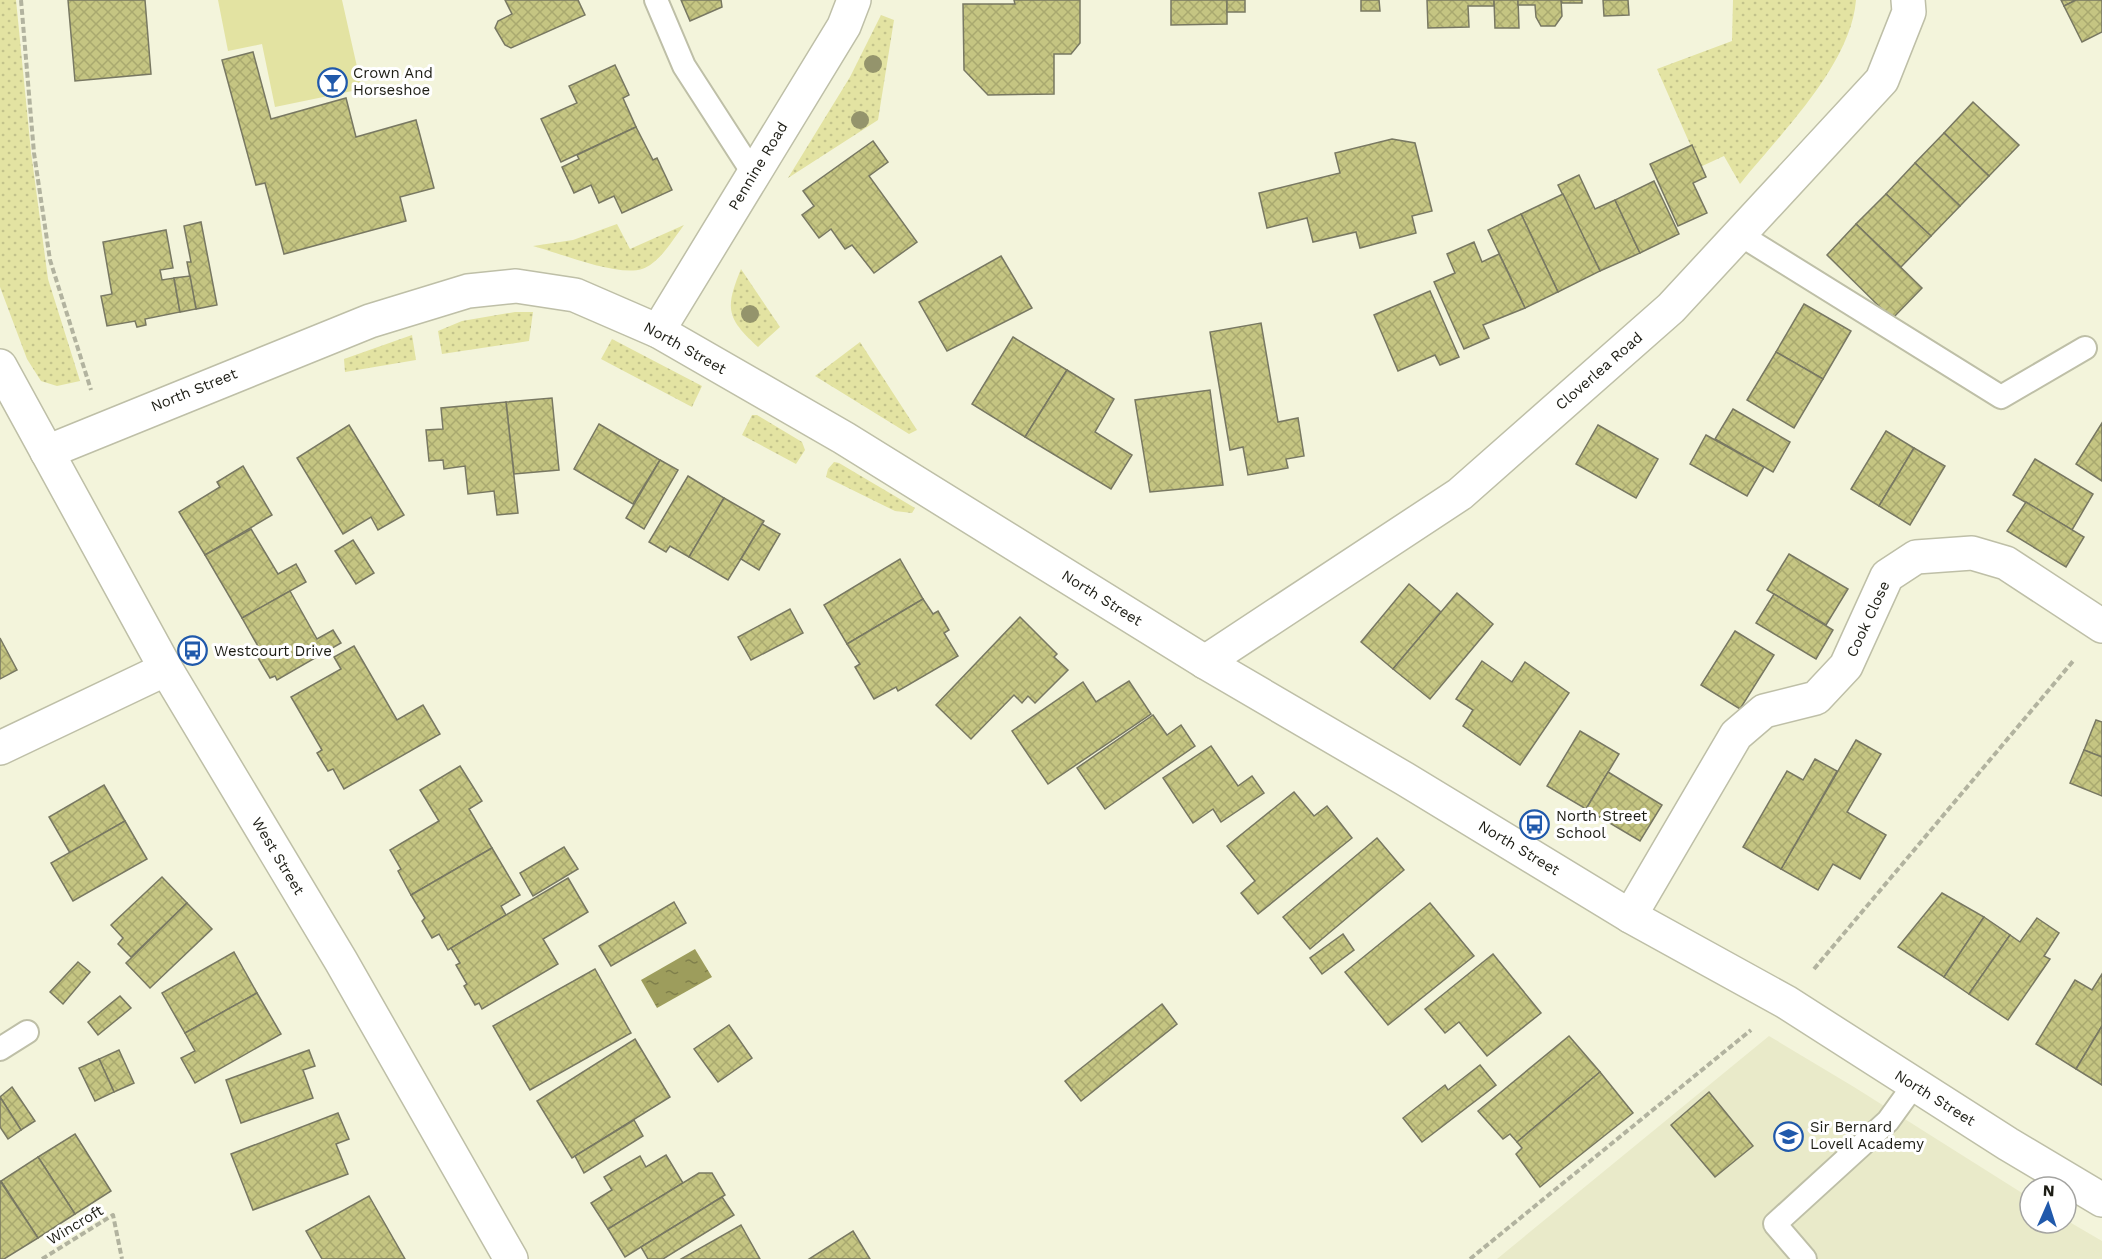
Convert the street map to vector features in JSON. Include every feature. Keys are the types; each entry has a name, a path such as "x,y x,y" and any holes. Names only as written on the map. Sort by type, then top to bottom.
{"street":[{"name":"Pennine Road","path":"658,331 844,26 854,0"},
{"name":"Cloverlea Road","path":"1205,662 1460,494 1671,308 1882,80 1909,12 1908,0"},
{"name":"North Street","path":"47,452 103,427 370,321 468,291 516,286 575,295 658,331 844,438 1205,662 1405,778 1630,916 1786,1002 1914,1085 2102,1200"},
{"name":"West Street","path":"0,366 166,669 341,961 511,1259"},
{"name":"Cook Close","path":"1630,916 1736,735 1764,711 1816,698 1846,666 1887,576 1916,557 1972,553 2006,563 2102,626"},
{"path":"0,748 166,669"}],"lane":[{"path":"656,0 684,66 753,173"},
{"path":"1739,234 2001,397 2085,348"},
{"path":"0,1049 27,1032"},
{"path":"1805,1259 1775,1224 1888,1121 1914,1085"}],"path":[{"path":"21,0 34,153 50,260 103,427"},
{"name":"Wincroft","path":"42,1259 113,1215 122,1259"}],"shaded area":[{"name":"Sir Bernard Lovell Academy","path":"1769,1036 2018,1190 2018,1235 2078,1235 2078,1227 2102,1241 2102,1259 1497,1259"}],"green space":[{"path":"0,0 16,0 31,152 48,279 80,381 57,386 41,381 27,359 0,287"},
{"path":"218,0 342,0 362,89 275,107 262,44 228,51"},
{"path":"1733,0 1856,0 1851,25 1828,74 1793,121 1740,184 1724,156 1700,167 1657,69 1732,41"},
{"path":"881,15 894,20 878,120 788,178 850,77"},
{"path":"617,224 630,249 684,225 655,262 642,269 631,271 604,267 533,246 573,240"},
{"path":"741,269 780,327 758,347 734,320 732,312 732,294"},
{"path":"515,312 533,312 529,341 442,354 438,331 462,321"},
{"path":"412,335 416,360 345,372 344,359"},
{"path":"612,339 702,386 692,407 601,359"},
{"path":"860,342 917,430 909,434 815,376"},
{"path":"752,415 757,415 802,442 805,450 796,464 742,435"},
{"path":"834,462 915,508 912,513 895,511 826,477 828,469"}],"water":[{"path":"695,949 712,977 657,1008 641,980"}],"building":[{"path":"68,0 145,0 151,74 75,81"},
{"path":"505,0 578,0 585,15 511,48 505,45 495,28 498,21 512,14"},
{"path":"681,0 721,0 722,7 690,21"},
{"path":"1014,0 1080,0 1080,43 1071,54 1054,54 1054,94 988,95 964,70 963,4 1015,4"},
{"path":"1171,0 1227,0 1227,24 1171,25"},
{"path":"1227,0 1245,0 1245,12 1227,12"},
{"path":"1361,0 1379,0 1380,11 1361,11"},
{"path":"1427,0 1494,0 1494,6 1468,6 1469,27 1428,28"},
{"path":"1494,0 1518,0 1519,28 1495,28"},
{"path":"1518,0 1561,0 1562,16 1555,26 1541,26 1536,17 1535,5 1518,5"},
{"path":"1561,0 1582,0 1582,3 1562,3"},
{"path":"1603,0 1628,0 1629,15 1604,16"},
{"path":"2061,0 2076,0 2064,6"},
{"path":"2076,0 2102,0 2102,32 2082,42 2064,6"},
{"path":"253,52 271,119 346,98 356,137 416,120 434,188 400,197 406,221 284,254 265,183 256,185 222,60"},
{"path":"615,65 629,95 623,98 636,127 561,162 541,119 577,103 569,86"},
{"path":"1973,102 2019,145 1989,176 1944,133"},
{"path":"636,127 653,160 657,158 672,190 622,213 614,196 599,203 591,185 574,193 562,167 579,159 577,155"},
{"path":"1944,133 1989,176 1960,206 1915,163"},
{"path":"1392,139 1415,143 1432,211 1412,216 1416,233 1360,248 1356,232 1313,242 1307,218 1267,228 1259,193 1340,173 1335,153"},
{"path":"873,141 888,162 869,176 917,242 874,273 852,245 845,249 831,229 819,238 802,215 814,206 803,191"},
{"path":"1692,145 1706,177 1693,183 1707,213 1678,226 1650,164"},
{"path":"1915,163 1960,206 1931,236 1886,194"},
{"path":"1579,175 1595,209 1615,200 1640,253 1600,271 1558,185"},
{"path":"1654,181 1679,234 1640,253 1615,200"},
{"path":"1563,194 1600,271 1558,292 1521,214"},
{"path":"1886,194 1931,236 1901,267 1856,224"},
{"path":"1521,214 1558,292 1525,308 1488,230"},
{"path":"201,222 217,305 196,309 187,262 191,262 184,226"},
{"path":"1856,224 1922,288 1892,319 1827,255"},
{"path":"166,230 173,268 160,270 162,280 174,278 180,312 145,319 146,325 137,327 135,321 107,326 101,296 112,294 103,242"},
{"path":"1474,242 1482,262 1499,254 1525,308 1483,325 1489,338 1464,349 1434,282 1455,273 1447,254"},
{"path":"1001,256 1032,308 947,351 919,302"},
{"path":"190,276 196,309 180,312 174,278"},
{"path":"1430,291 1459,357 1440,365 1435,355 1398,371 1374,315"},
{"path":"1804,304 1851,331 1823,379 1776,352"},
{"path":"1261,323 1278,422 1298,418 1304,456 1286,459 1288,468 1248,475 1243,447 1230,450 1210,332"},
{"path":"1013,337 1067,370 1025,437 972,404"},
{"path":"1776,352 1823,379 1794,428 1747,400"},
{"path":"1067,370 1114,399 1095,432 1132,455 1111,489 1025,437"},
{"path":"1210,390 1223,485 1150,492 1135,400"},
{"path":"552,398 559,470 514,474 506,402"},
{"path":"506,402 518,513 497,515 494,491 468,494 465,466 444,469 443,460 429,461 426,430 443,429 441,408"},
{"path":"1733,409 1790,442 1773,472 1715,439"},
{"path":"2102,423 2102,481 2076,464"},
{"path":"599,424 660,460 633,504 574,469"},
{"path":"349,425 404,515 378,530 371,517 343,534 297,458"},
{"path":"1598,425 1658,459 1636,498 1576,464"},
{"path":"1886,431 1914,448 1879,506 1851,489"},
{"path":"1706,435 1764,467 1747,496 1690,464"},
{"path":"1914,448 1945,466 1910,525 1879,506"},
{"path":"2035,459 2093,494 2072,530 2013,495"},
{"path":"660,460 678,470 644,529 626,518"},
{"path":"243,466 272,515 205,555 179,512 220,487 217,482"},
{"path":"688,476 724,498 689,557 670,546 666,552 649,542"},
{"path":"724,498 764,521 728,580 689,557"},
{"path":"2026,502 2084,537 2066,567 2007,531"},
{"path":"762,524 780,534 759,570 741,559"},
{"path":"251,529 278,574 296,564 306,582 242,618 205,555"},
{"path":"353,540 374,573 356,584 335,551"},
{"path":"1789,554 1848,589 1826,625 1767,590"},
{"path":"900,559 923,599 847,644 824,605"},
{"path":"1409,584 1441,612 1393,669 1361,642"},
{"path":"290,591 317,639 333,630 341,643 277,680 275,676 270,678 258,658 263,655 242,618"},
{"path":"1457,593 1493,624 1430,699 1393,669"},
{"path":"1774,594 1833,630 1816,659 1756,623"},
{"path":"923,599 933,614 938,611 949,630 944,633 958,656 898,691 896,687 874,699 855,667 860,664 847,644"},
{"path":"790,609 803,633 751,660 738,637"},
{"path":"1020,617 1057,654 1054,657 1068,670 1035,703 1028,696 1022,703 1014,695 971,739 936,705"},
{"path":"1735,631 1774,655 1740,709 1701,685"},
{"path":"0,638 17,670 0,679"},
{"path":"354,646 397,720 423,705 440,734 344,789 333,769 328,771 317,753 322,750 291,697 341,669 334,657"},
{"path":"1482,661 1512,682 1525,662 1569,693 1520,765 1463,726 1473,710 1456,699"},
{"path":"1129,681 1151,714 1048,784 1012,731 1083,682 1096,702"},
{"path":"1153,715 1167,735 1181,725 1195,746 1105,809 1077,768"},
{"path":"2096,720 2102,722 2102,757 2084,750"},
{"path":"1580,731 1619,754 1586,809 1547,786"},
{"path":"1856,740 1881,754 1847,812 1886,835 1860,879 1833,864 1818,890 1781,869"},
{"path":"1211,746 1238,786 1252,776 1264,793 1221,822 1213,809 1193,823 1163,778"},
{"path":"2084,750 2102,757 2102,796 2070,783"},
{"path":"1815,759 1837,771 1781,869 1743,847 1787,771 1803,780"},
{"path":"460,766 482,801 469,809 492,848 411,895 398,871 401,869 390,850 439,821 420,790"},
{"path":"1608,772 1662,805 1640,841 1586,809"},
{"path":"104,785 125,821 70,853 49,817"},
{"path":"1294,792 1314,816 1327,806 1352,838 1258,914 1241,893 1255,881 1227,846"},
{"path":"125,821 147,859 73,901 51,863"},
{"path":"1377,838 1404,870 1310,949 1283,917"},
{"path":"564,847 578,869 533,896 520,873"},
{"path":"492,848 520,895 501,906 506,915 448,950 439,934 432,938 422,921 425,918 411,895"},
{"path":"162,877 187,903 131,957 118,944 123,938 111,925"},
{"path":"568,878 588,912 543,939 558,964 482,1009 479,1003 475,1005 464,986 467,984 456,965 460,963 451,948"},
{"path":"1942,893 1984,917 1944,977 1898,947"},
{"path":"674,902 686,923 611,966 599,946"},
{"path":"187,903 212,929 150,988 126,963"},
{"path":"1430,903 1474,956 1388,1025 1345,972"},
{"path":"1984,917 2010,935 1969,994 1944,977"},
{"path":"2037,918 2059,933 2044,956 2050,959 2008,1020 1969,994 2010,935 2020,942"},
{"path":"1343,934 1354,950 1322,974 1310,958"},
{"path":"234,952 257,993 185,1033 162,993"},
{"path":"1493,954 1541,1013 1487,1056 1459,1022 1445,1033 1425,1009"},
{"path":"78,962 90,972 63,1004 50,992"},
{"path":"595,969 631,1033 530,1090 493,1026"},
{"path":"2102,974 2102,1026 2076,1069 2036,1044 2075,980 2092,990"},
{"path":"257,993 281,1034 195,1083 181,1058 195,1051 185,1033"},
{"path":"120,996 131,1008 98,1035 88,1022"},
{"path":"1162,1004 1177,1024 1081,1101 1065,1081"},
{"path":"729,1025 752,1058 718,1082 694,1049"},
{"path":"2102,1026 2102,1085 2076,1069"},
{"path":"1569,1036 1600,1072 1517,1142 1510,1134 1503,1139 1478,1111"},
{"path":"635,1039 670,1097 572,1158 537,1101"},
{"path":"119,1050 134,1083 114,1092 99,1059"},
{"path":"309,1050 315,1066 303,1070 313,1098 241,1123 226,1080"},
{"path":"99,1059 114,1092 95,1101 79,1068"},
{"path":"1480,1065 1496,1085 1422,1142 1403,1118 1445,1085 1448,1090"},
{"path":"1600,1072 1633,1113 1540,1187 1516,1154 1522,1148 1517,1142"},
{"path":"12,1087 35,1121 21,1130 0,1097"},
{"path":"1709,1092 1753,1146 1715,1177 1671,1125"},
{"path":"0,1097 21,1130 8,1139 0,1127"},
{"path":"338,1113 349,1139 336,1144 348,1174 253,1210 231,1154"},
{"path":"634,1120 643,1136 584,1173 575,1156"},
{"path":"75,1134 111,1191 75,1214 38,1157"},
{"path":"666,1155 683,1183 608,1229 591,1203 612,1190 604,1177 640,1156 646,1167"},
{"path":"38,1157 75,1214 38,1238 1,1181"},
{"path":"699,1173 712,1173 725,1195 625,1257 608,1229"},
{"path":"0,1181 38,1238 4,1259 0,1259"},
{"path":"369,1196 405,1259 322,1259 306,1231"},
{"path":"722,1197 734,1215 663,1259 648,1259 641,1247"},
{"path":"741,1225 760,1259 681,1259"},
{"path":"853,1231 870,1259 809,1259"}],"place":[{"name":"Crown And Horseshoe","path":"332,82"},
{"name":"Westcourt Drive","path":"193,651"},
{"name":"North Street School","path":"1535,825"},
{"name":"Sir Bernard Lovell Academy","path":"1789,1136"}]}
